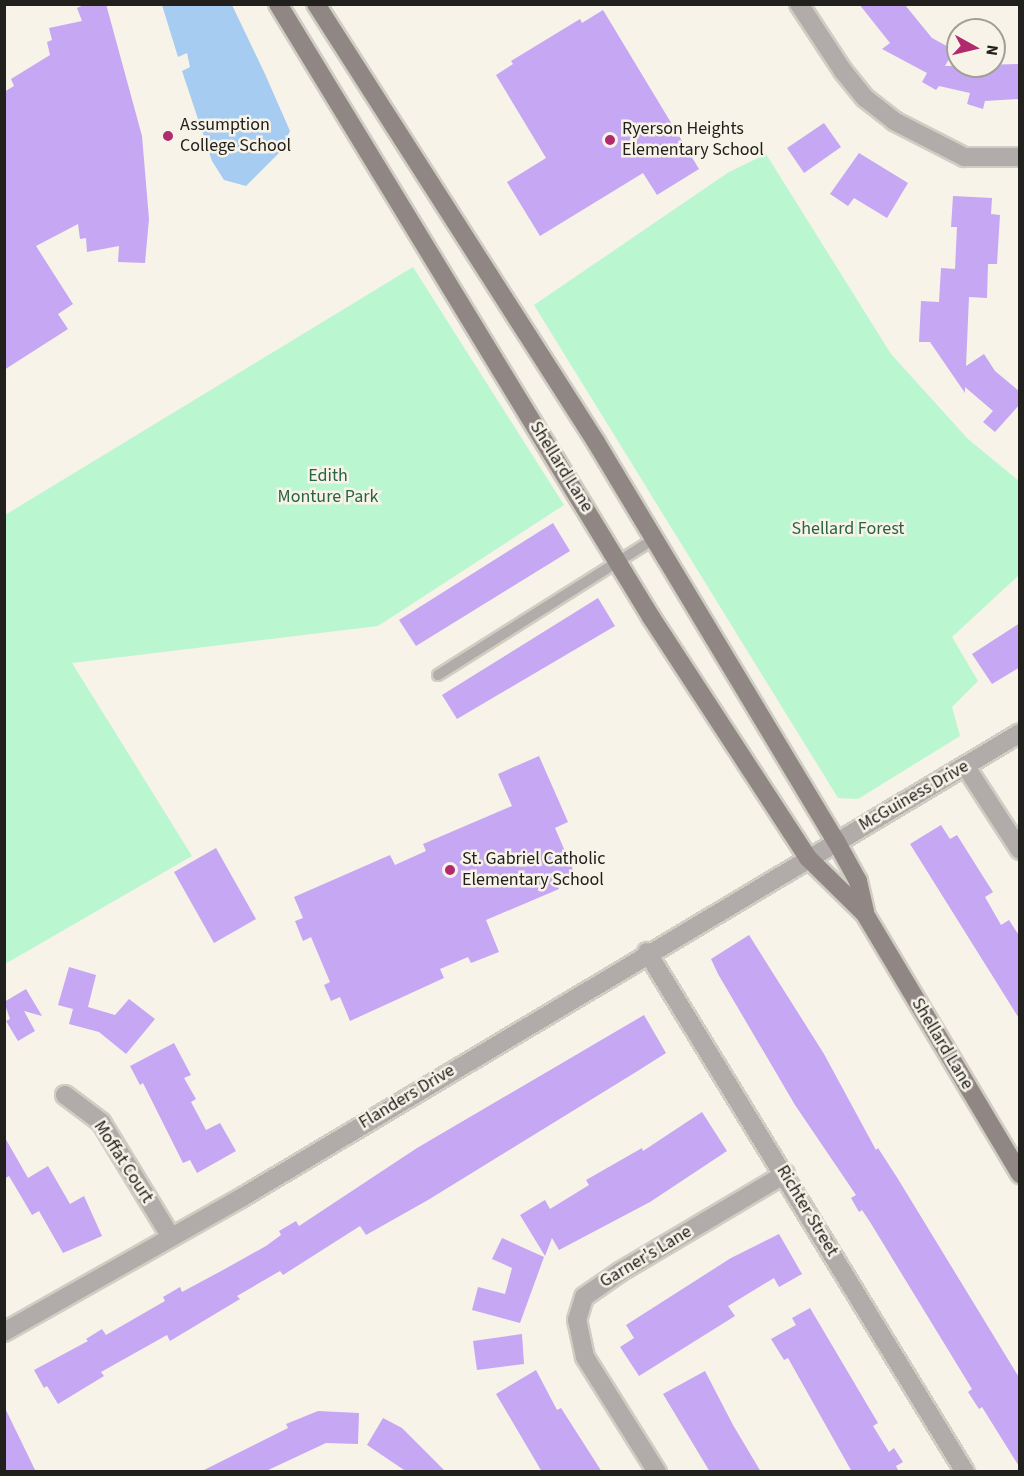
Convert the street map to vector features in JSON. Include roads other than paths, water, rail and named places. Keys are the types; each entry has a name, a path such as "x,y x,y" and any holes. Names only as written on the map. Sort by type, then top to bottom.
{"main road":[{"name":"Shellard Lane","path":"278,4 618,560 808,858 865,914 1020,1174"},
{"name":"Shellard Lane","path":"316,4 654,539 836,841 858,881 865,914"}],"street":[{"path":"799,4 850,80 894,121 964,157 1020,157"},
{"name":"McGuiness Drive","path":"808,858 1020,733"},
{"path":"966,766 1020,850"},
{"name":"Flanders Drive","path":"4,1332 171,1237 808,858"},
{"name":"Richter Street","path":"647,952 785,1174 965,1472"},
{"name":"Moffat Court","path":"65,1095 101,1122 171,1237"},
{"name":"Garner's Lane","path":"657,1472 585,1357 577,1320 584,1298 620,1272 785,1174"}],"lane":[{"path":"438,675 654,539"}],"water":[{"path":"162,5 232,5 265,74 290,131 280,152 246,186 224,180 212,161 182,71 190,67 187,53 178,57"}],"place":[{"name":"Assumption College School","path":"168,136"},
{"name":"Ryerson Heights Elementary School","path":"610,140"},
{"name":"St. Gabriel Catholic Elementary School","path":"450,870"}],"park label":[{"name":"Edith Monture Park","path":"328,487"},
{"name":"Shellard Forest","path":"848,529"}]}
